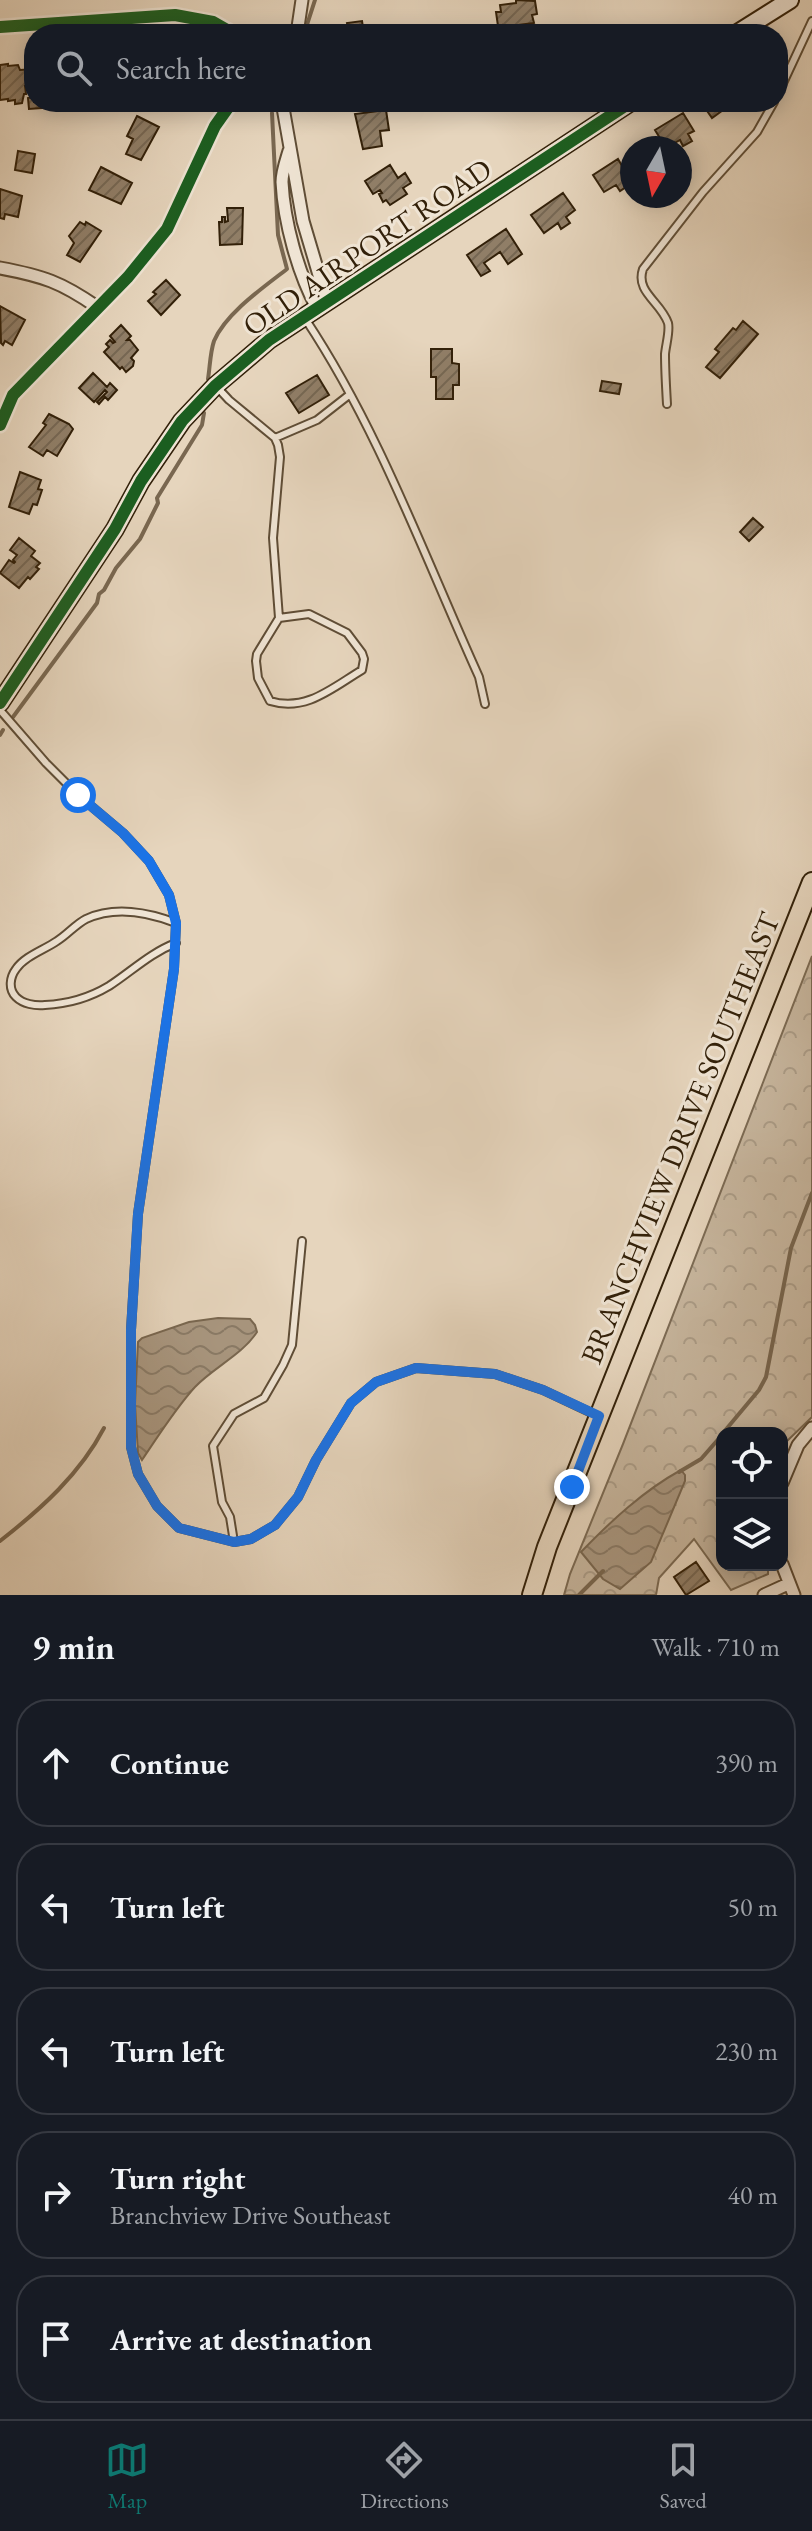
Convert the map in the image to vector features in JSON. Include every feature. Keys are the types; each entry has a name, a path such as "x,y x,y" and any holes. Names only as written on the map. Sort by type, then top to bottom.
{"main road":[{"name":"BRANCHVIEW DRIVE SOUTHEAST","path":"532,1595 547,1547 812,882"}],"street":[{"path":"298,24 302,0"},
{"path":"752,24 790,0"},
{"path":"44,24 175,15 216,24"},
{"path":"0,27 24,25"},
{"path":"0,425 13,395 128,277 167,229 215,126 225,112"},
{"path":"284,112 290,147 282,179 287,212 305,285 316,309"},
{"name":"OLD AIRPORT ROAD","path":"0,703 115,529 141,481 182,421 216,386 269,340 616,112"},
{"path":"0,268 44,276 97,307"},
{"path":"788,1469 798,1445 812,1428"},
{"path":"764,1595 791,1589"}],"lane":[{"path":"788,73 812,21"},
{"path":"667,404 665,353 668,324 655,301 644,291 640,278 643,269 703,192 757,132 768,112"},
{"path":"316,309 349,395 395,484 479,677 485,704"},
{"path":"216,386 275,438 280,457 273,538 279,618 257,654 258,678 270,701 280,704 309,702 362,670 362,653 347,633 309,614 279,618"},
{"path":"275,438 317,420 349,395"},
{"path":"0,710 46,763 149,861 169,895 176,923 174,969 138,1214 131,1330 131,1447 138,1474 157,1506 179,1528 234,1542 251,1539 275,1525 298,1497 316,1460 351,1403 376,1382 416,1368 495,1374 543,1390 599,1416"},
{"path":"176,923 161,917 119,912 85,920 19,965 10,983 16,997 36,1006 75,1000 110,985 158,950 176,943"},
{"path":"234,1542 230,1517 222,1502 213,1446 234,1414 264,1398 292,1345 302,1241"}],"green space":[{"path":"812,956 812,1417 788,1440 788,1427 716,1427 716,1569 694,1539 659,1578 656,1595 564,1595"},
{"path":"717,1571 768,1571 768,1574 731,1590"}],"water":[{"path":"218,1318 250,1319 257,1332 244,1347 195,1387 142,1460 138,1453 135,1404 138,1342 189,1322"},
{"path":"681,1470 685,1481 651,1562 620,1589 603,1579 581,1552 628,1507"}],"building":[{"path":"516,0 535,1 537,14 532,15 534,23 498,24 496,12 501,12 500,5 516,3"},
{"path":"0,65 18,65 20,70 24,70 22,103 0,100"},
{"path":"386,112 389,130 380,131 382,146 363,149 355,114"},
{"path":"683,113 694,131 689,136 659,136 655,130"},
{"path":"137,116 159,127 141,160 126,154 133,139 127,136"},
{"path":"18,151 35,154 32,173 15,170"},
{"path":"618,159 620,191 616,185 604,192 593,175"},
{"path":"390,165 398,178 405,173 411,183 403,188 407,194 390,205 386,200 383,202 380,190 373,194 365,181"},
{"path":"101,167 132,183 121,204 89,190"},
{"path":"0,189 22,196 18,217 5,214 4,219 0,218"},
{"path":"563,193 575,210 566,217 570,223 561,229 558,223 544,233 531,215"},
{"path":"227,208 243,208 242,244 220,245 219,222 222,222 222,217 225,217 225,222 228,221"},
{"path":"80,222 101,231 80,262 67,255 74,243 69,236"},
{"path":"506,229 522,254 508,264 500,252 484,263 490,271 481,276 467,255"},
{"path":"166,280 180,295 161,315 148,301"},
{"path":"0,306 25,320 12,345 5,341 3,345 1,343"},
{"path":"743,321 758,334 720,378 706,367 719,352 715,349"},
{"path":"121,325 131,336 127,340 138,350 131,358 133,366 126,372 104,352 110,340 115,342 110,336"},
{"path":"431,349 452,349 452,363 459,364 459,385 453,385 453,399 436,399 436,377 431,377"},
{"path":"93,373 107,387 110,383 117,390 99,404 97,402 107,392 105,390 94,402 79,388"},
{"path":"317,375 329,395 299,413 286,393"},
{"path":"602,381 621,384 619,394 600,391"},
{"path":"49,414 73,429 57,456 47,450 43,456 29,447 46,425 43,423"},
{"path":"20,472 41,480 38,489 42,490 37,505 33,504 29,514 9,507"},
{"path":"753,518 763,527 749,541 740,532"},
{"path":"19,538 35,551 31,556 40,563 36,567 39,569 19,588 0,573 9,560 15,562 13,560 17,555 10,550"},
{"path":"696,1562 709,1581 686,1595 674,1577"}],"waterway":[{"path":"307,24 315,0"},
{"path":"208,379 214,341 227,320 287,269 278,235 272,113"},
{"path":"13,717 97,603 99,594 116,568 140,539 158,503 157,498 202,425 204,413"},
{"path":"0,735 3,730"},
{"path":"728,1427 766,1377 791,1248 812,1193"},
{"path":"0,1541 71,1476 104,1428"},
{"path":"679,1472 701,1459 716,1442"},
{"path":"579,1595 603,1571"}],"cycle path":[{"path":"44,24 175,15 216,24"},
{"path":"0,27 24,25"},
{"path":"0,425 13,395 128,277 167,229 215,126 225,112"},
{"path":"0,703 115,529 141,481 182,421 215,386 269,340 616,112"}],"route":[{"path":"78,795 123,833 149,861 169,895 176,923 174,969 138,1214 131,1330 131,1447 138,1474 157,1506 179,1528 234,1542 251,1539 275,1525 298,1497 316,1460 351,1403 376,1382 416,1368 495,1374 543,1390 599,1416 572,1487"}]}
